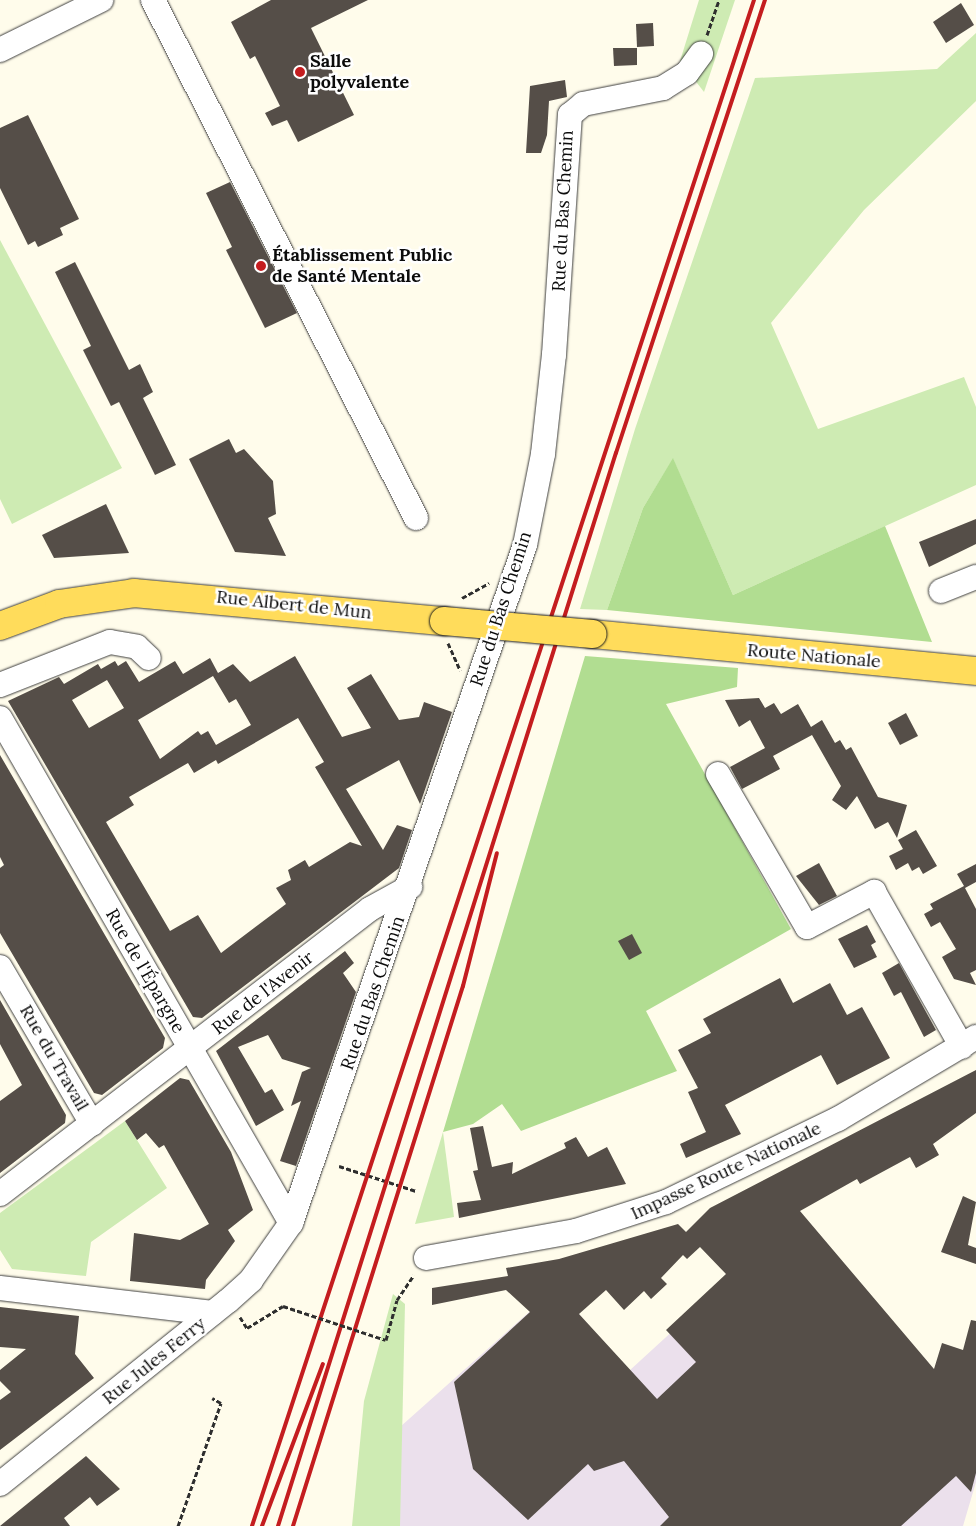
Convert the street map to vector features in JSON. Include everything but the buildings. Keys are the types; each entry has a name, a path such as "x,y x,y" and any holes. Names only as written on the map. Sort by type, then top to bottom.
{"main road":[{"name":"Rue Albert de Mun","path":"0,626 59,604 141,593 448,618 592,634"},
{"name":"Route Nationale","path":"592,634 976,672"}],"street":[{"path":"0,50 101,0"},
{"path":"153,0 416,518"},
{"name":"Rue du Bas Chemin","path":"291,1223 410,887 517,575 534,506 554,355 570,114 584,104 663,88 687,73 701,54"},
{"path":"941,591 976,576"},
{"path":"0,685 110,642 126,642 149,658"},
{"name":"Rue de l'Épargne","path":"0,718 291,1223"},
{"path":"718,774 807,927 874,892 969,1042"},
{"name":"Rue de l'Avenir","path":"0,1194 191,1050 370,909 410,887"},
{"name":"Rue du Travail","path":"0,967 92,1124"},
{"name":"Impasse Route Nationale","path":"426,1258 576,1231 643,1211 838,1120 969,1042"},
{"name":"Rue Jules Ferry","path":"0,1484 212,1313 250,1280 291,1223"},
{"path":"0,1288 212,1313"}],"path":[{"path":"701,54 719,0"},
{"path":"463,677 448,618 497,578"},
{"path":"339,1166 416,1190"},
{"path":"247,1328 283,1306 386,1340 397,1300 426,1258"},
{"path":"178,1526 221,1402 212,1398"}],"shaded area":[{"path":"796,1218 976,1425 976,1482 963,1526 400,1526 400,1427 556,1288 629,1371"}],"green space":[{"path":"699,0 735,0 704,92 680,61"},
{"path":"976,33 976,101 864,210 771,323 818,429 964,377 976,407 976,485 733,595 673,459 643,508 607,610 580,609 635,429 755,78 937,69"},
{"path":"0,240 122,468 12,524 0,499"},
{"path":"673,458 733,595 885,526 932,642 607,610 643,508"},
{"path":"585,656 738,668 737,687 666,704 791,929 646,1011 677,1071 521,1131 502,1104 473,1124 443,1132"},
{"path":"125,1121 167,1188 91,1242 86,1276 12,1269 0,1250 0,1213"},
{"path":"443,1132 454,1217 415,1224"},
{"path":"393,1294 405,1304 400,1526 352,1526 364,1401"}],"railway":[{"path":"252,1526 754,0"},
{"path":"278,1526 616,453 765,0"},
{"path":"293,1526 463,986 497,853"},
{"path":"262,1526 323,1364"}],"place":[{"name":"Salle polyvalente","path":"300,72"},
{"name":"Établissement Public de Santé Mentale","path":"261,266"}]}
